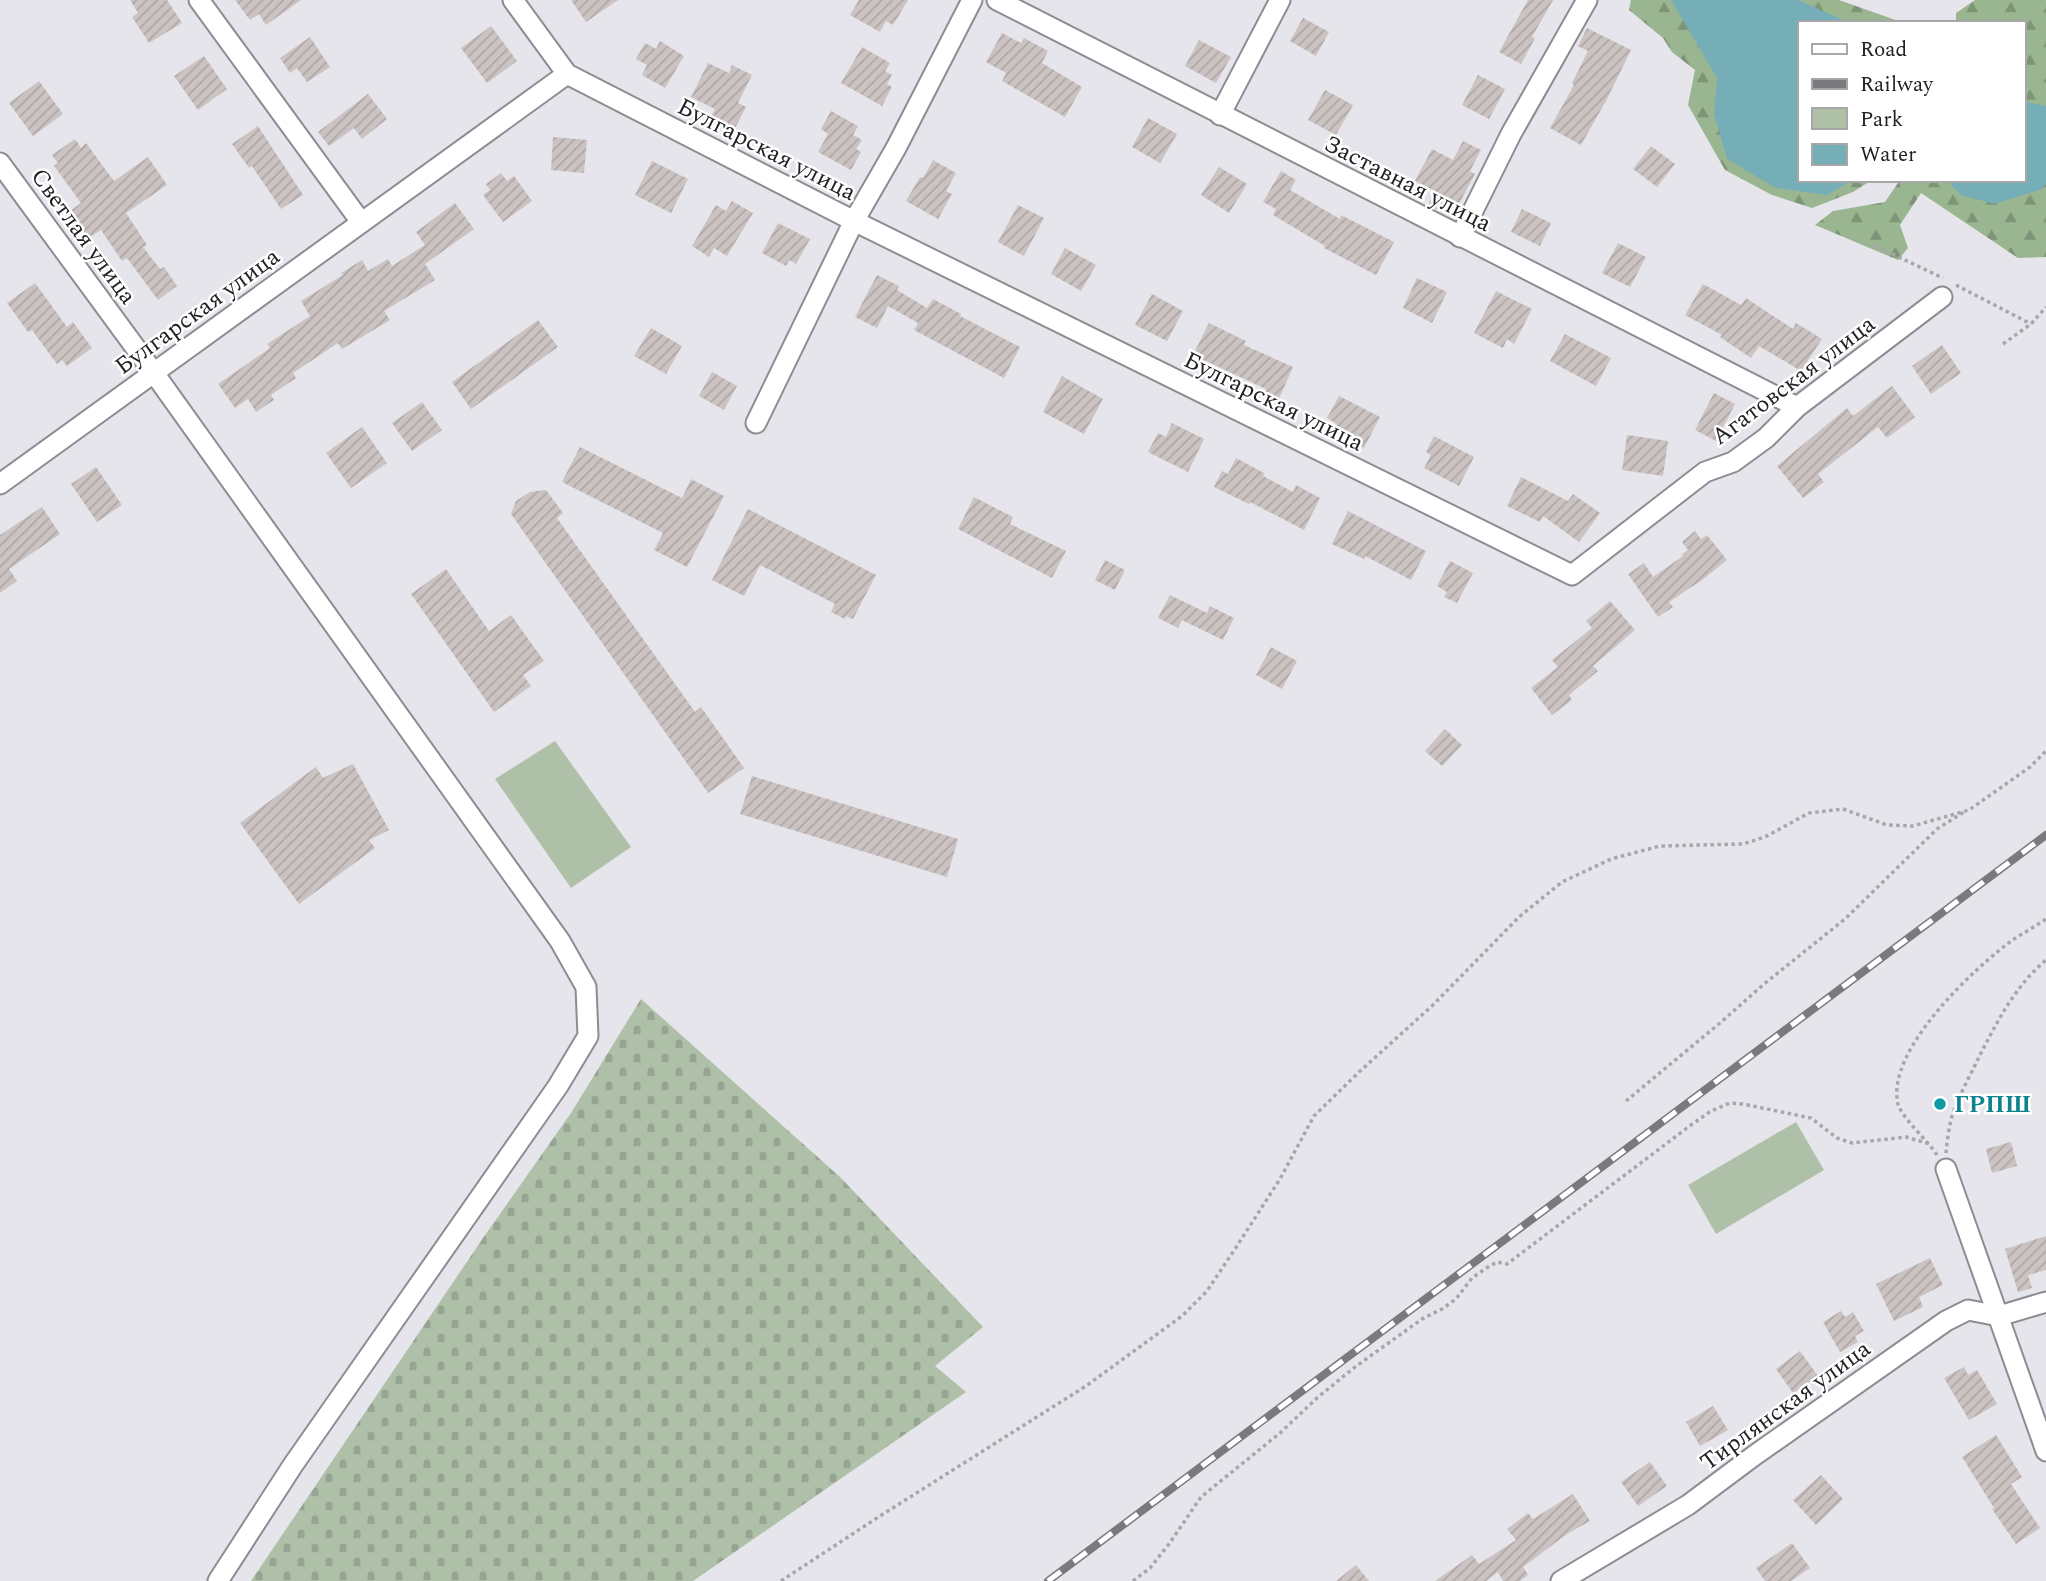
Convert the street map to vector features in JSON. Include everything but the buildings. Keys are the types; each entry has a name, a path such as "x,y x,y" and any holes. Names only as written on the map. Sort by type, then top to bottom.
{"street":[{"path":"199,0 361,222"},
{"path":"513,0 567,74"},
{"path":"756,423 854,221 896,148 972,0"},
{"name":"Заставная улица","path":"998,0 1797,407"},
{"path":"1220,115 1280,0"},
{"path":"1460,237 1511,134 1587,0"},
{"name":"Булгарская улица","path":"0,484 567,74 854,221 1572,576"},
{"name":"Светлая улица","path":"0,163 154,373 559,940 586,987 588,1036 558,1086 293,1465 218,1581"},
{"name":"Агатовская улица","path":"1572,576 1705,472 1732,461 1766,438 1797,407 1942,297"},
{"path":"1946,1169 2046,1451"},
{"name":"Тирлянская улица","path":"1561,1581 1688,1505 1946,1321 1968,1310 1999,1316 2046,1302"}],"path":[{"path":"2003,344 2031,324 2046,307"},
{"path":"1626,1101 1845,919 1937,829 2030,767 2046,751"},
{"path":"781,1581 1086,1386 1182,1315 1207,1291 1235,1249 1280,1179 1314,1116 1433,1005 1519,917 1562,882 1611,859 1660,846 1743,844 1765,837 1809,813 1843,809 1887,825 1913,826 1969,810"},
{"path":"1946,1169 1930,1144 1898,1105 1900,1072 1924,1026 1964,983 2013,941 2046,919"},
{"path":"1946,1169 1951,1118 1965,1085 2009,1002 2046,960"},
{"path":"1133,1581 1150,1568 1201,1497 1355,1367 1422,1319 1455,1300 1472,1278 1488,1267 1497,1262 1507,1264 1711,1111 1730,1103 1742,1104 1811,1118 1837,1138 1852,1143 1906,1137 1930,1144"}],"green space":[{"path":"1631,0 1839,0 1898,21 1798,21 1798,182 1869,182 1853,192 1812,208 1772,195 1725,170 1688,105 1695,70 1672,52 1663,38 1629,10"},
{"path":"1975,0 2046,0 2046,257 2018,258 1921,193 1900,225 1908,248 1898,260 1815,225 1833,211 1885,202 1899,182 2025,182 2025,21 1956,21 1956,13"},
{"path":"555,741 631,847 571,888 495,779"},
{"path":"641,999 840,1177 983,1327 935,1366 966,1392 693,1581 251,1581 571,1113"},
{"path":"1796,1122 1824,1170 1716,1234 1688,1185"}],"water":[{"path":"1671,0 1798,0 1845,21 1798,21 1798,182 1850,182 1827,195 1776,188 1727,159 1714,114 1717,78"},
{"path":"2025,102 2046,106 2046,184 2042,189 1994,204 1961,195 1948,182 2025,182"}],"railway":[{"path":"1048,1581 2046,835"}],"place":[{"name":"ГРПШ","path":"1940,1104"}]}
